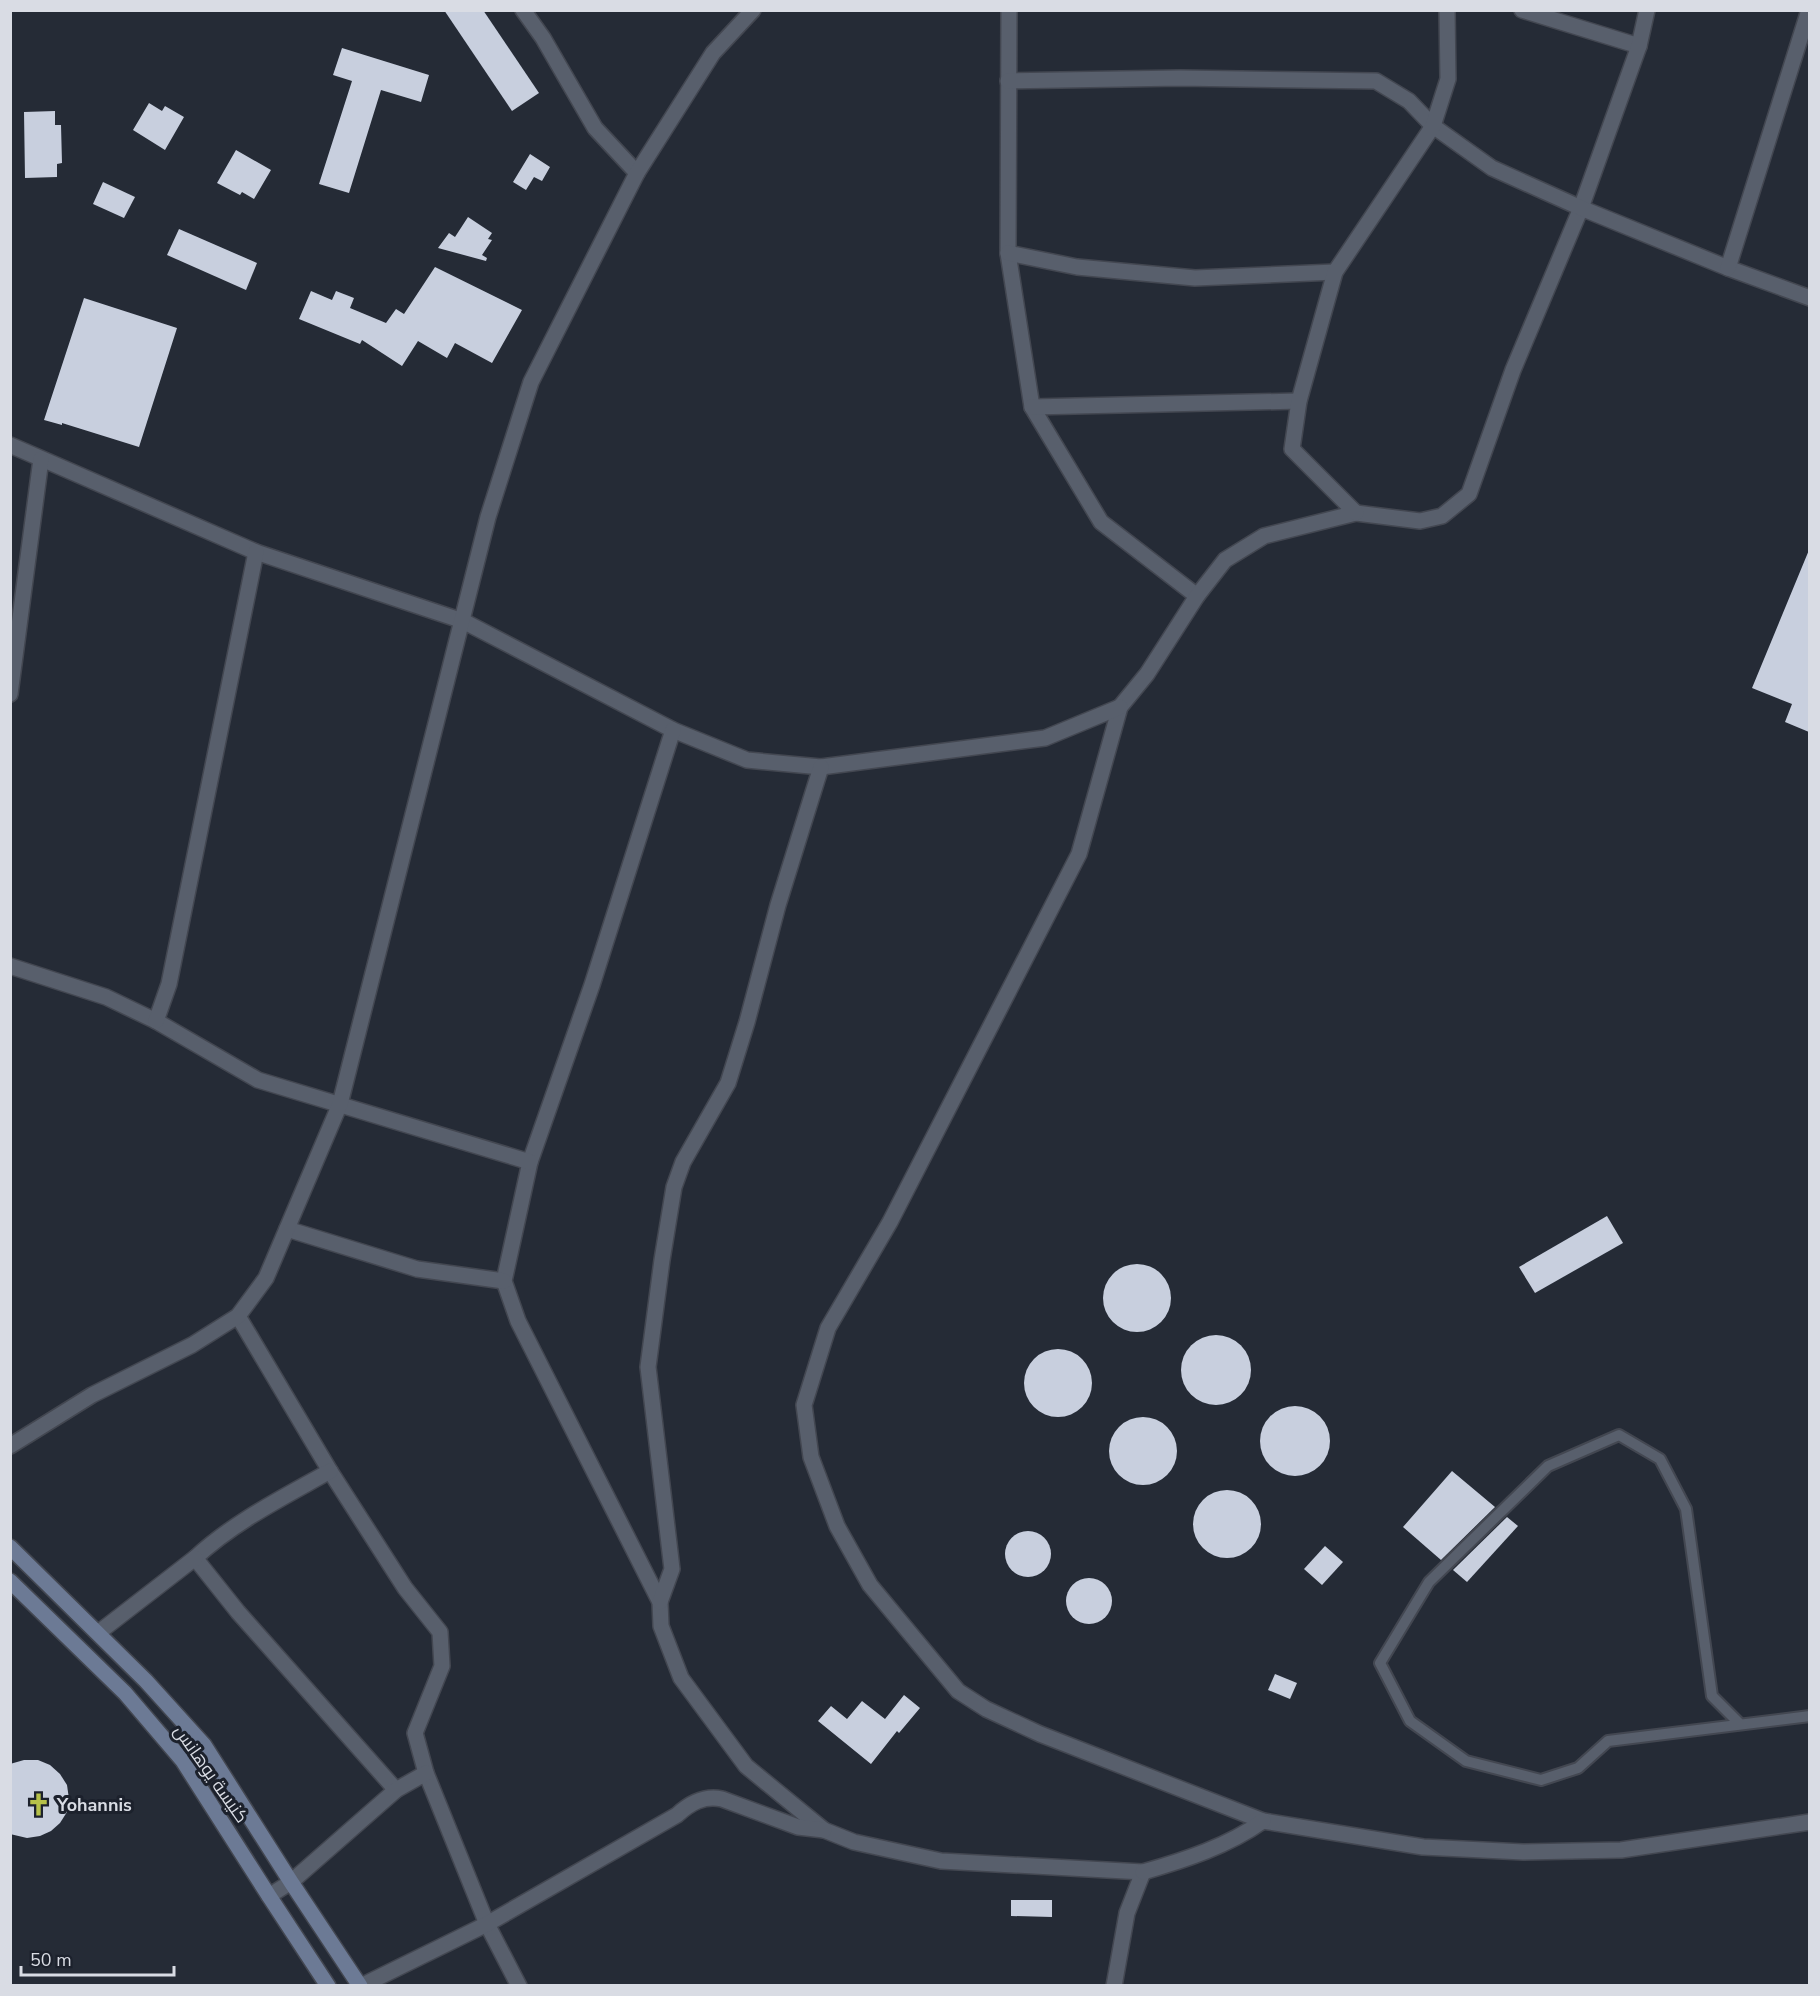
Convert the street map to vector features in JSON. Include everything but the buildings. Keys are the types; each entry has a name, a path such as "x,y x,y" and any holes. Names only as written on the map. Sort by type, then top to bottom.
{"street":[{"path":"523,10 543,38 595,128 637,173"},
{"path":"10,1446 92,1395 192,1345 238,1316 266,1278 340,1104 488,517 531,382 637,173 713,53 753,10"},
{"path":"1009,10 1008,253 1032,407 1101,522 1197,596"},
{"path":"1356,513 1292,449 1299,401 1335,272 1433,126 1448,79 1447,10"},
{"path":"1522,10 1639,46"},
{"path":"1647,10 1639,46 1581,208 1514,370 1469,494 1442,516 1420,521 1356,513 1264,536 1225,560 1197,596 1147,674 1120,706 1079,854 890,1222 828,1329 804,1405 811,1457 837,1526 870,1585 958,1691 986,1709 1040,1734 1263,1821 1423,1847 1522,1852 1621,1850 1809,1822"},
{"path":"1728,268 1809,10"},
{"path":"1008,81 1180,78 1376,81 1409,101 1433,126 1492,168 1581,208 1728,268 1809,298"},
{"path":"1008,253 1077,267 1196,278 1335,272"},
{"path":"1032,407 1299,401"},
{"path":"10,445 255,552 463,621 673,730 747,760 821,767 1045,738 1120,706"},
{"path":"10,694 41,459"},
{"path":"156,1021 169,984 255,552"},
{"path":"660,1602 518,1321 504,1281 530,1162 592,985 673,730"},
{"path":"821,767 778,905 728,1083 683,1162 674,1187 648,1367 672,1569 660,1602 661,1626 681,1678 746,1766 824,1830"},
{"path":"10,966 106,997 156,1021 258,1080 530,1162"},
{"path":"287,1229 417,1269 504,1281"},
{"path":"238,1316 330,1471 405,1588 440,1632 442,1666 415,1733 426,1773 488,1924 519,1986"},
{"path":"98,1633 195,1558 213,1541 330,1471"},
{"path":"10,1547 146,1681 204,1745 360,1986 488,1924 677,1815 688,1805 709,1796 798,1827 824,1830 854,1842 941,1861 1143,1872 1172,1864 1224,1843 1244,1834 1263,1821"},
{"path":"195,1558 238,1612 396,1790"},
{"name":"كنيسة يوهانس","path":"10,1581 125,1693 183,1761 328,1986"},
{"path":"269,1896 291,1882 396,1790 426,1773"},
{"path":"1114,1986 1127,1913 1143,1872"}],"lane":[{"path":"1740,1725 1712,1696 1686,1509 1660,1459 1618,1435 1548,1466 1429,1582 1380,1663 1410,1721 1466,1761 1541,1780 1578,1768 1608,1741 1740,1725 1809,1716"}],"place":[{"name":"Yohannis","path":"39,1805"}]}
